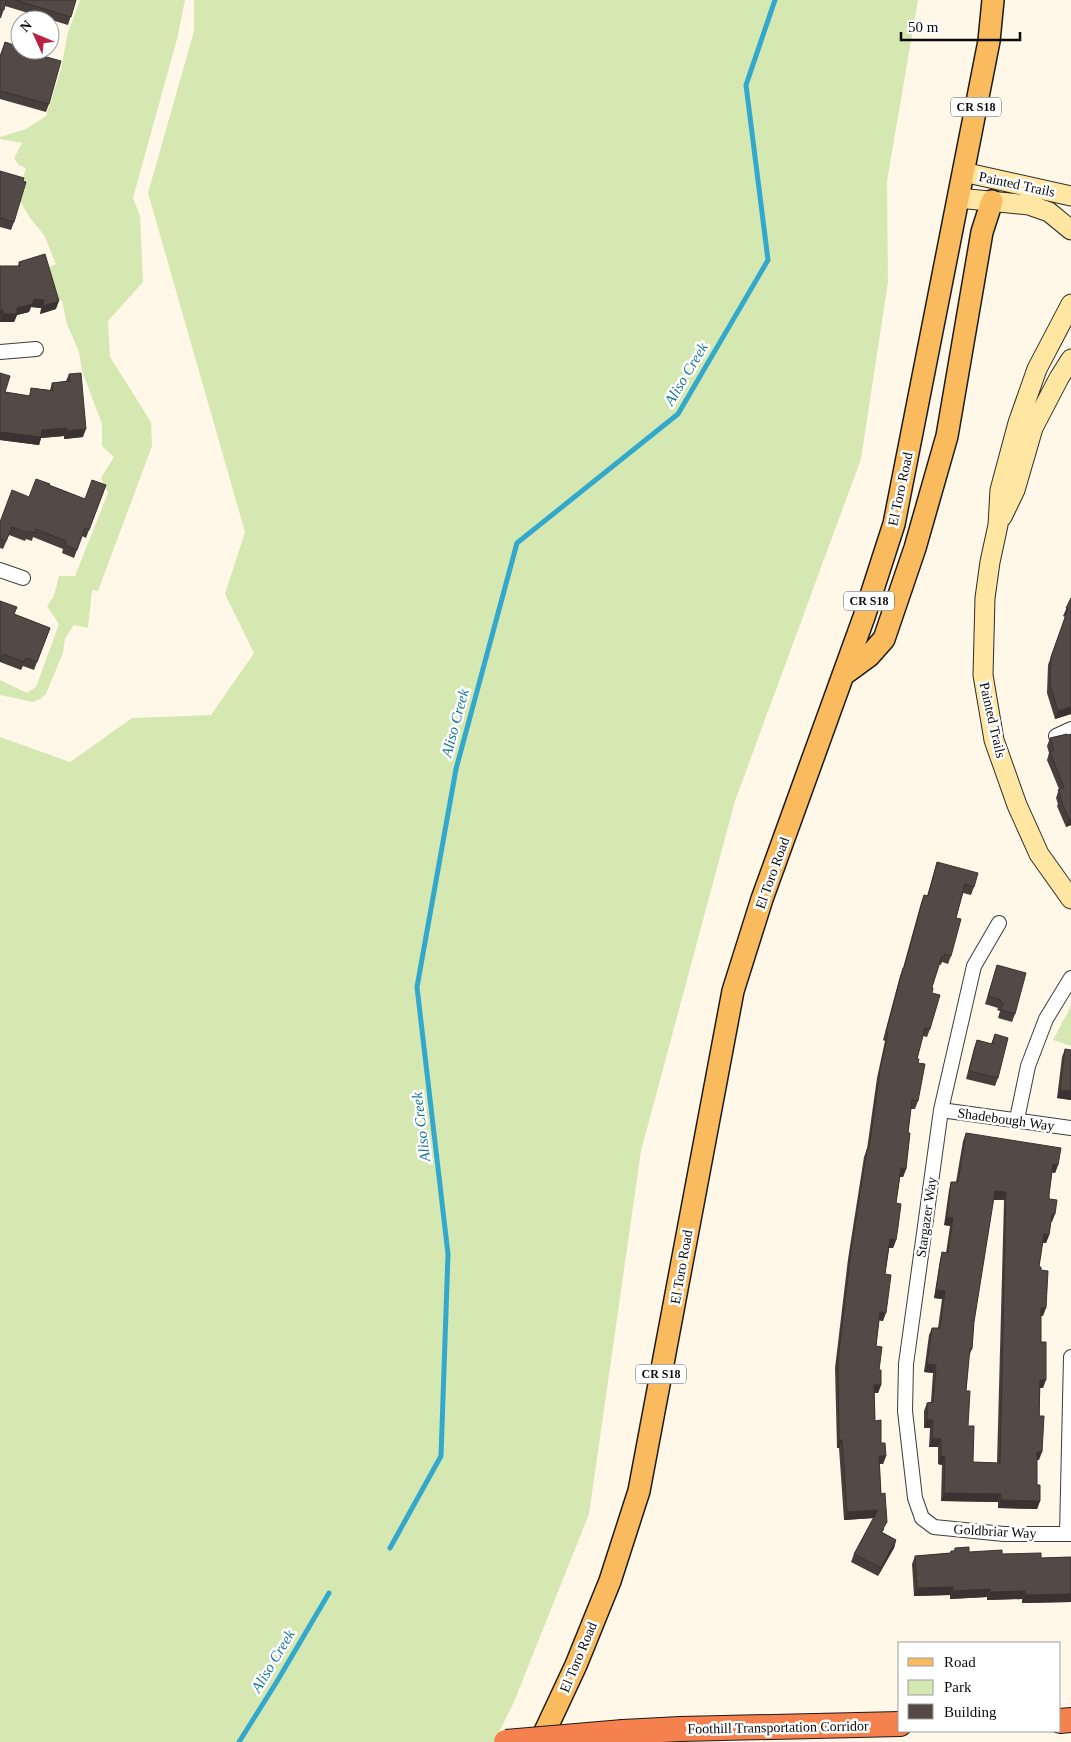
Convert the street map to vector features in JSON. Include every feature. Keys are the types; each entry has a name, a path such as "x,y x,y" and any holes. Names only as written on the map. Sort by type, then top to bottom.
{"highway":[{"name":"Foothill Transportation Corridor","path":"506,1742 680,1729 898,1724"}],"main road":[{"name":"El Toro Road","path":"540,1742 576,1665 610,1581 639,1491 733,991 762,899 844,675 894,524 988,41 993,0"},
{"path":"844,675 868,656 884,639 915,548 947,436 982,232 992,201"}],"street":[{"name":"Painted Trails","path":"963,172 1071,196"},
{"name":"Painted Trails","path":"958,198 1029,206 1049,212 1071,230"},
{"name":"Painted Trails","path":"1071,304 1037,369 1018,423 1000,490 998,525 990,562 986,598 983,675 994,740 1017,805 1039,854 1071,899"},
{"path":"0,352 36,349"},
{"name":"Painted Trails","path":"998,525 1015,490 1034,428 1059,378 1071,359"},
{"path":"0,570 23,578"},
{"path":"1056,736 1071,730"},
{"name":"Stargazer Way","path":"922,1518 914,1498 905,1411 906,1364 941,1110 974,966 999,923"},
{"path":"1017,1119 1028,1066 1046,1019 1071,978"},
{"name":"Shadebough Way","path":"941,1110 1017,1119 1071,1128"},
{"path":"1069,1534 1071,1356"},
{"name":"Goldbriar Way","path":"922,1518 934,1527 1004,1534 1069,1534"}],"green space":[{"path":"80,0 185,0 177,39 133,198 140,216 143,282 108,321 110,357 151,422 152,446 98,591 92,590 88,628 74,625 65,638 63,653 46,694 33,702 0,695 0,680 27,693 36,687 59,624 47,606 54,596 59,576 75,576 108,493 101,478 114,457 102,446 102,424 82,371 79,352 67,324 62,301 54,296 49,267 56,264 44,235 30,218 17,196 26,168 19,165 14,158 22,143 0,139 0,137 26,129 46,116 61,69 68,32"},
{"path":"194,0 918,0 887,181 888,282 861,459 735,801 641,1151 589,1514 514,1702 494,1742 0,1742 0,737 70,762 132,718 211,715 254,653 225,594 245,532 148,193 194,31"},
{"path":"1071,1006 1071,1046 1053,1040"}],"building":[{"path":"0,0 6,0 4,10 0,9"},
{"path":"15,0 76,0 71,17 60,14 60,10 48,10"},
{"path":"5,42 10,44 10,60 61,61 49,104 0,91 1,55"},
{"path":"0,171 24,178 23,181 26,182 14,222 0,218"},
{"path":"45,254 59,301 43,306 44,300 34,299 32,304 17,308 17,314 3,314 3,310 0,310 0,266 20,266 19,262"},
{"path":"0,373 10,376 5,392 30,396 31,388 53,391 52,383 70,381 69,374 81,373 86,429 67,431 67,428 42,430 41,437 0,432"},
{"path":"36,479 85,499 92,480 106,485 89,530 85,528 77,550 65,545 66,541 36,529 35,533 29,531 28,533 12,527 6,541 0,539 0,522 12,490 29,497"},
{"path":"1071,598 1071,707 1058,711 1050,685 1051,657 1068,609 1066,608"},
{"path":"0,601 17,607 14,614 50,628 37,662 26,658 24,662 3,654 0,661"},
{"path":"1071,734 1071,818 1069,819 1058,790 1064,787 1050,752 1054,750 1050,738"},
{"path":"937,862 978,873 974,887 965,884 956,918 961,919 951,956 945,954 944,957 942,956 932,987 932,993 940,995 930,1029 925,1028 917,1059 919,1059 918,1063 925,1064 918,1101 912,1100 906,1169 901,1168 896,1203 901,1204 896,1240 890,1239 885,1274 891,1275 886,1313 880,1312 876,1346 882,1347 879,1370 881,1370 881,1385 874,1385 875,1421 881,1420 881,1443 885,1443 886,1456 879,1456 881,1494 885,1493 887,1522 881,1532 896,1540 881,1568 854,1554 878,1510 847,1512 842,1440 839,1440 838,1360 851,1251 867,1149 869,1149 880,1070 888,1033 886,1032 924,895 928,896"},
{"path":"997,965 1026,973 1015,1014 1001,1010 1003,1003 1000,1002 1001,1000 988,996"},
{"path":"995,1034 1008,1038 998,1078 969,1071 977,1040 992,1044"},
{"path":"1065,1049 1071,1050 1071,1091 1060,1090"},
{"path":"966,1133 1061,1148 1058,1165 1053,1164 1049,1195 1049,1199 1057,1200 1055,1214 1052,1214 1049,1235 1044,1234 1039,1267 1041,1267 1041,1270 1048,1271 1046,1308 1041,1308 1041,1342 1046,1342 1046,1380 1040,1380 1039,1416 1044,1416 1042,1452 1037,1452 1037,1485 1040,1485 1040,1501 1001,1500 1001,1494 944,1493 945,1457 941,1456 941,1439 932,1439 933,1420 927,1420 927,1403 933,1402 936,1365 927,1364 932,1328 940,1328 945,1291 936,1290 942,1252 948,1253 953,1218 947,1217 951,1182 958,1182","holes":["995,1191 1006,1192 1000,1463 973,1462 974,1426 968,1426 970,1391 966,1391 970,1348 972,1349 974,1322"]},
{"path":"969,1547 969,1552 1002,1550 1002,1554 1041,1553 1041,1558 1071,1557 1071,1594 1025,1595 1025,1591 990,1592 990,1589 953,1591 953,1587 917,1588 915,1556 951,1553 951,1551 955,1551 955,1548"}],"waterway":[{"name":"Aliso Creek","path":"390,1548 441,1456 448,1254 417,987 456,769 517,543 678,414 768,260 746,85 775,0"},
{"name":"Aliso Creek","path":"239,1742 329,1593"}]}
